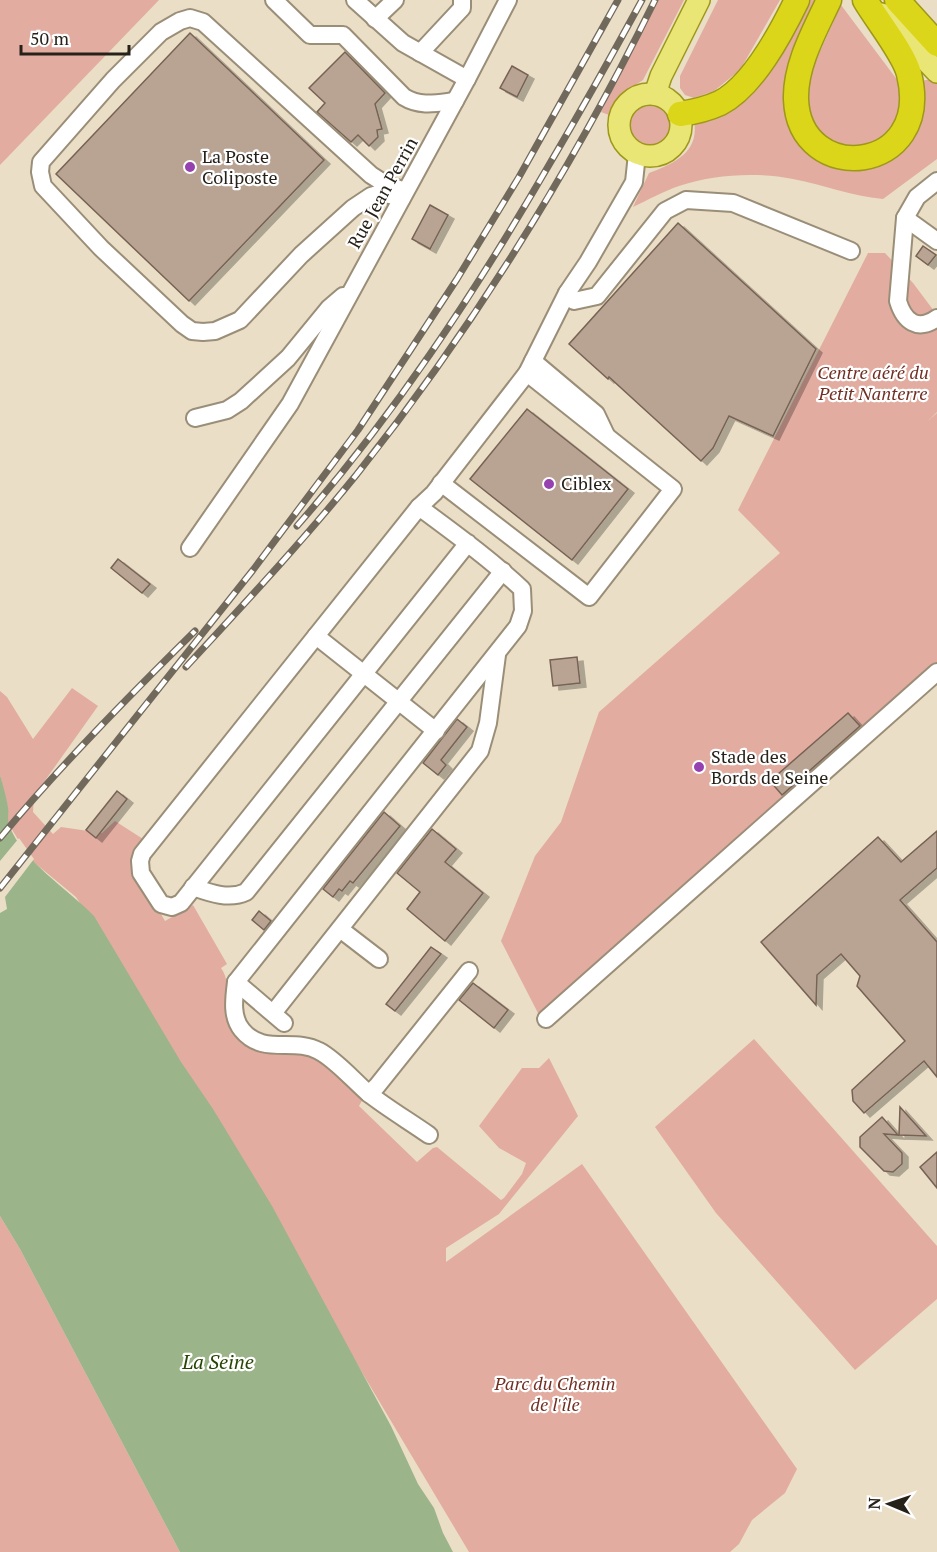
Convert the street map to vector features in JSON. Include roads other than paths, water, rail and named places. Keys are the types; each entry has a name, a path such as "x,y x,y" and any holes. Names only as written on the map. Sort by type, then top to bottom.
{"highway":[{"path":"828,1 804,55 798,78 797,114 802,126 818,145 828,152 850,159 862,158 888,149 897,140 909,119 912,93 906,66 866,0"},
{"path":"897,0 937,44"},
{"path":"913,0 937,27"},
{"path":"680,114 716,104 736,91 763,60 796,3"}],"main road":[{"path":"655,94 661,76 699,0"},
{"path":"866,0 937,72"},
{"path":"644,94 655,94 670,101 680,114 682,125 680,135 668,152 647,157 628,148 621,138 620,116 625,106 644,94"}],"street":[{"path":"274,0 310,35 343,35 404,97 412,102 420,104 455,101"},
{"path":"355,0 403,43 467,79"},
{"path":"375,19 395,0"},
{"path":"420,53 462,8 462,0"},
{"name":"Rue Jean Perrin","path":"190,548 290,404 508,0"},
{"path":"190,18 203,22 371,176 404,195 381,193 371,196 301,255 240,320 215,331 203,332 192,331 182,324 101,248 44,186 40,172 41,162 113,80 161,32 190,18"},
{"path":"468,543 181,903 172,908 161,904 141,873 142,854 419,507 437,488 530,367 567,293 588,262 634,182 637,154"},
{"path":"937,181 917,197 905,218 898,301 902,314 908,321 919,324 937,318"},
{"path":"567,293 574,301 597,296 665,211 686,200 733,202 851,251"},
{"path":"905,218 937,241"},
{"path":"195,418 227,410 241,401 288,358 329,308 353,288"},
{"path":"437,488 589,597 673,489 607,439 596,414 530,367"},
{"path":"419,507 468,543 522,589 523,611 518,626 236,982 234,1016 242,1031 257,1042 270,1046 292,1044 320,1051 369,1094 429,1135"},
{"path":"193,887 228,896 237,896 246,892 503,571"},
{"path":"316,636 436,731"},
{"path":"236,982 279,1018 340,929 480,751 488,723 497,654"},
{"path":"546,1019 937,672"},
{"path":"340,929 379,959"},
{"path":"369,1094 378,1086 469,971"}],"water":[{"name":"La Seine","path":"0,775 8,807 8,823 16,838 35,863 94,916 181,1062 213,1109 272,1206 391,1426 418,1484 434,1508 453,1552 180,1552 20,1249 0,1216"}],"railway":[{"path":"0,888 253,570 358,430 457,279 519,177 618,0"},
{"path":"297,526 333,484 399,398 490,264 642,0"},
{"path":"186,667 337,499 400,419 441,362 481,304 555,185 655,0"},
{"path":"0,838 95,732 195,631"}],"place":[{"name":"La Poste Coliposte","path":"190,167"},
{"name":"Ciblex","path":"549,484"},
{"name":"Stade des Bords de Seine","path":"699,767"}],"park label":[{"name":"Centre aéré du Petit Nanterre","path":"873,383"},
{"name":"Parc du Chemin de l'île","path":"555,1394"}]}
